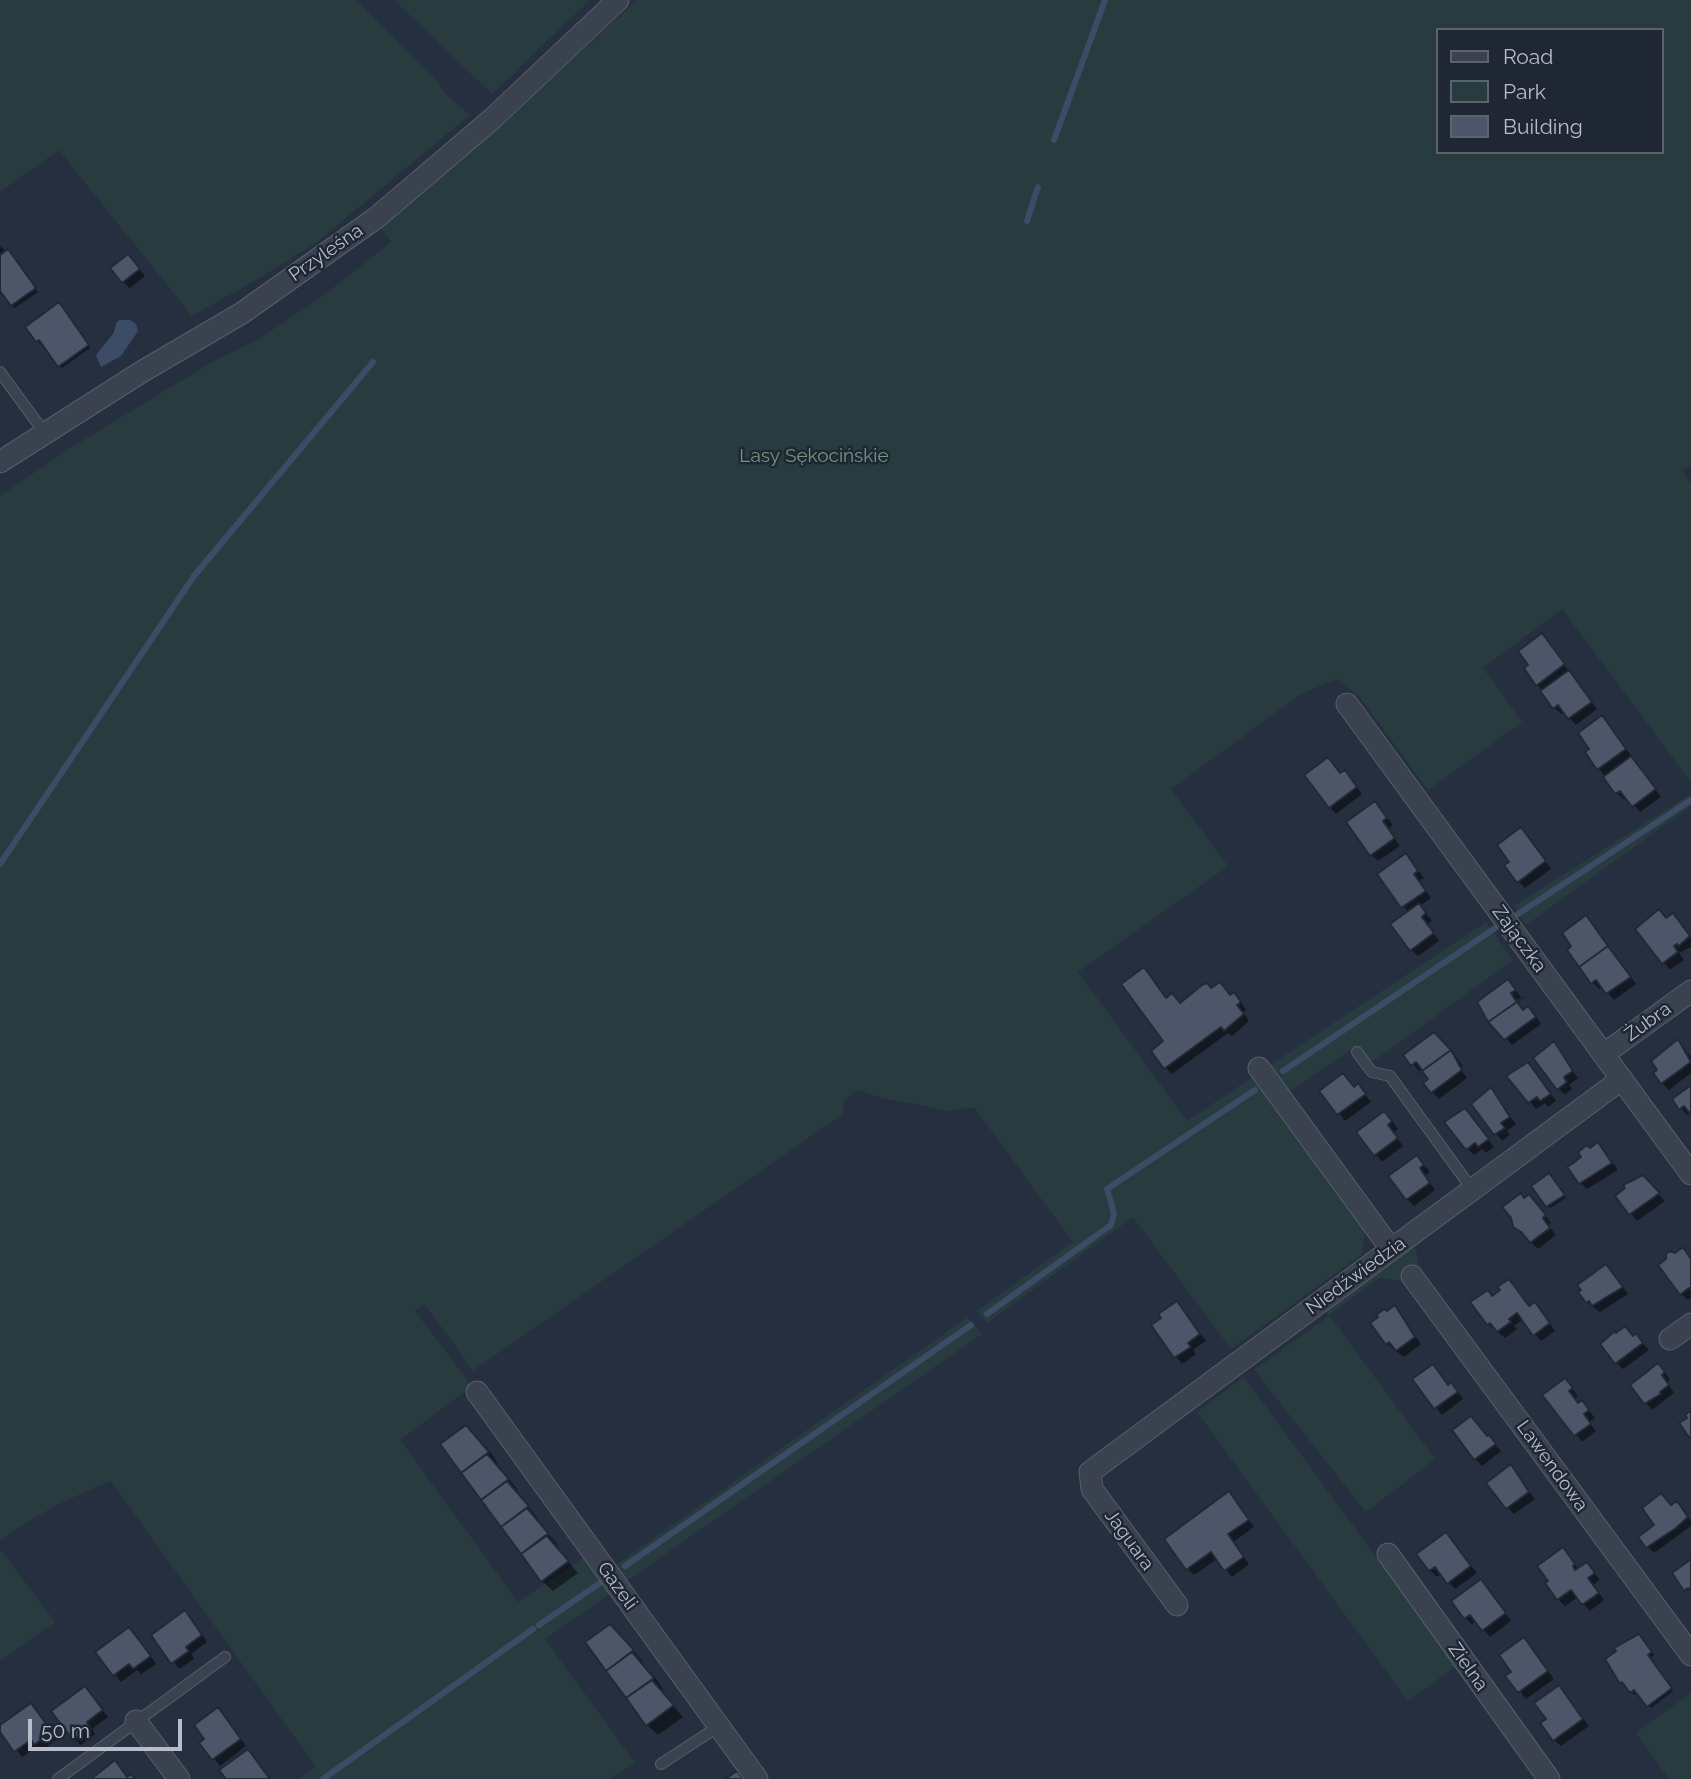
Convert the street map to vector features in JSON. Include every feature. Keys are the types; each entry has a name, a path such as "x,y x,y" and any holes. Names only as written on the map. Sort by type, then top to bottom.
{"street":[{"name":"Przyleśna","path":"0,462 44,432 242,313 376,218 492,119 618,0"},
{"name":"Zajączka","path":"1348,704 1691,1174"},
{"name":"Żubra","path":"1604,1054 1691,990"},
{"path":"1259,1068 1391,1249"},
{"name":"Niedźwiedzia","path":"1090,1472 1622,1079"},
{"name":"Lawendowa","path":"1412,1276 1691,1655"},
{"path":"1670,1339 1691,1324"},
{"name":"Gazeli","path":"477,1392 757,1779"},
{"name":"Jaguara","path":"1090,1472 1092,1489 1177,1605"},
{"name":"Zielna","path":"1388,1554 1549,1779"},
{"path":"136,1721 179,1779"}],"lane":[{"path":"0,372 44,432"},
{"path":"1357,1052 1372,1072 1390,1076 1472,1189"},
{"path":"58,1779 225,1657"},
{"path":"661,1764 719,1726"}],"green space":[{"path":"0,0 356,0 434,77 445,93 470,115 317,242 192,316 59,150 0,192"},
{"path":"394,0 590,0 492,94"},
{"name":"Lasy Sękocińskie","path":"637,0 1691,0 1691,465 1682,471 1691,484 1691,782 1562,609 1483,668 1522,722 1428,790 1359,696 1336,679 1301,694 1171,789 1228,866 1078,972 1187,1121 1256,1075 1363,1222 1365,1231 1361,1255 1231,1349 1133,1217 987,1323 977,1311 1073,1242 974,1107 950,1111 857,1090 844,1101 843,1114 472,1371 424,1304 415,1311 472,1386 400,1440 518,1602 584,1557 611,1593 545,1639 635,1763 610,1779 299,1779 316,1767 111,1481 53,1507 0,1541 0,496 69,449 212,362 256,341 324,295 391,242 381,228 478,145"},
{"path":"1691,794 1691,806 1526,925 1514,906"},
{"path":"1486,922 1513,960 1372,1062 1358,1045 1289,1092 1269,1066"},
{"path":"1412,1242 1419,1268 1400,1281 1379,1278 1329,1315 1435,1459 1366,1512 1254,1370 1329,1316 1324,1309"},
{"path":"968,1317 982,1334 625,1582 614,1566"},
{"path":"1244,1377 1456,1666 1408,1701 1197,1412"},
{"path":"0,1549 55,1622 0,1661"},
{"path":"1691,1693 1691,1779 1669,1779 1636,1733"}],"water":[{"path":"120,320 130,320 136,324 138,331 121,356 101,367 96,355 113,334"}],"building":[{"path":"8,249 36,288 11,306 0,291 0,255"},
{"path":"128,254 140,269 122,283 110,268"},
{"path":"59,302 89,345 58,367 39,340 36,342 25,327"},
{"path":"1542,633 1565,664 1536,686 1524,668 1528,665 1518,651"},
{"path":"1569,670 1592,702 1568,719 1558,705 1553,709 1540,691"},
{"path":"1602,715 1626,749 1597,770 1585,752 1589,749 1578,733"},
{"path":"1631,756 1656,789 1632,807 1620,791 1615,794 1603,777"},
{"path":"1328,757 1340,773 1345,770 1357,787 1329,808 1304,775"},
{"path":"1375,801 1387,818 1383,821 1395,838 1370,856 1346,822"},
{"path":"1521,827 1546,861 1517,883 1504,865 1509,862 1497,845"},
{"path":"1406,853 1418,871 1414,874 1426,891 1401,908 1377,874"},
{"path":"1419,903 1426,913 1422,917 1434,933 1410,951 1390,924"},
{"path":"1659,909 1666,918 1673,913 1690,936 1679,946 1674,946 1678,952 1662,964 1635,929"},
{"path":"1586,915 1608,946 1579,967 1567,950 1571,946 1562,933"},
{"path":"1608,946 1631,977 1606,994 1596,980 1591,984 1579,967"},
{"path":"1144,967 1166,998 1172,993 1180,1003 1202,985 1207,983 1211,988 1220,982 1230,995 1234,992 1241,1002 1237,1005 1244,1014 1224,1031 1221,1027 1164,1069 1151,1051 1163,1041 1121,984"},
{"path":"1508,979 1516,990 1511,993 1516,1001 1524,997 1488,1022 1477,1002"},
{"path":"1524,997 1517,1002 1523,1010 1528,1006 1536,1017 1504,1040 1488,1022"},
{"path":"1434,1032 1451,1050 1415,1076 1422,1070 1416,1062 1411,1066 1403,1055"},
{"path":"1678,1039 1691,1062 1661,1084 1653,1073 1657,1070 1651,1061"},
{"path":"1554,1041 1573,1071 1564,1077 1567,1082 1557,1090 1533,1058"},
{"path":"1451,1050 1462,1070 1431,1093 1423,1083 1428,1079 1422,1071 1415,1076"},
{"path":"1528,1062 1551,1094 1540,1101 1537,1097 1528,1103 1506,1076"},
{"path":"1343,1073 1354,1087 1358,1083 1366,1094 1337,1115 1319,1091"},
{"path":"1691,1085 1691,1115 1684,1106 1679,1110 1672,1099"},
{"path":"1491,1087 1510,1117 1501,1123 1505,1128 1494,1135 1471,1104"},
{"path":"1465,1108 1489,1139 1478,1147 1475,1143 1466,1150 1444,1122"},
{"path":"1384,1111 1392,1121 1388,1125 1398,1138 1374,1156 1356,1132"},
{"path":"1598,1142 1612,1163 1579,1184 1567,1167 1581,1157 1578,1152 1587,1145 1590,1148"},
{"path":"1417,1155 1424,1165 1420,1168 1430,1183 1406,1200 1388,1176"},
{"path":"1549,1173 1565,1195 1546,1207 1531,1186"},
{"path":"1643,1175 1660,1193 1629,1215 1615,1196 1625,1188 1623,1185"},
{"path":"1521,1193 1524,1198 1529,1194 1546,1215 1543,1218 1550,1228 1530,1243 1513,1227 1511,1218 1502,1207"},
{"path":"1683,1247 1691,1259 1691,1290 1689,1288 1680,1295 1658,1265 1666,1259 1666,1254 1670,1251 1675,1253"},
{"path":"1606,1264 1623,1287 1592,1306 1589,1301 1586,1303 1578,1292 1581,1290 1577,1285"},
{"path":"1509,1279 1529,1306 1535,1302 1550,1323 1533,1336 1517,1313 1509,1319 1511,1322 1497,1332 1490,1323 1487,1325 1470,1302 1488,1290 1492,1296 1500,1290 1497,1287"},
{"path":"1177,1301 1200,1334 1188,1343 1191,1347 1174,1358 1151,1325 1161,1318 1158,1314"},
{"path":"1395,1305 1415,1337 1396,1351 1389,1342 1386,1345 1370,1323 1384,1309 1387,1311"},
{"path":"1625,1326 1633,1336 1636,1333 1643,1343 1615,1364 1600,1344"},
{"path":"1658,1363 1665,1372 1662,1375 1669,1385 1661,1394 1644,1404 1630,1385"},
{"path":"1433,1364 1448,1385 1451,1382 1458,1392 1434,1409 1412,1379"},
{"path":"1565,1378 1573,1388 1569,1391 1578,1403 1582,1400 1589,1410 1584,1414 1591,1424 1574,1436 1542,1395"},
{"path":"1691,1410 1691,1440 1679,1423 1687,1418 1685,1415"},
{"path":"1471,1416 1496,1444 1474,1460 1452,1430"},
{"path":"466,1425 489,1452 461,1473 440,1444"},
{"path":"487,1454 509,1479 481,1500 461,1473"},
{"path":"1511,1464 1529,1492 1506,1509 1486,1483"},
{"path":"507,1481 529,1506 501,1527 481,1500"},
{"path":"1229,1491 1249,1520 1228,1534 1244,1557 1224,1571 1211,1552 1186,1570 1164,1539"},
{"path":"1661,1493 1671,1505 1677,1501 1688,1517 1646,1548 1638,1537 1654,1525 1642,1508"},
{"path":"527,1508 549,1534 521,1554 501,1527"},
{"path":"1446,1532 1471,1566 1447,1584 1435,1567 1429,1571 1416,1554"},
{"path":"546,1535 569,1561 541,1582 521,1554"},
{"path":"1563,1547 1575,1564 1575,1570 1587,1562 1595,1573 1588,1578 1599,1593 1582,1605 1571,1590 1557,1600 1537,1566"},
{"path":"1691,1559 1691,1591 1688,1588 1684,1591 1672,1573"},
{"path":"1481,1579 1506,1613 1482,1631 1470,1615 1464,1619 1451,1601"},
{"path":"185,1610 202,1635 186,1647 189,1651 171,1664 151,1635"},
{"path":"610,1624 634,1650 606,1671 585,1642"},
{"path":"129,1627 151,1656 133,1669 129,1664 113,1676 95,1652"},
{"path":"1639,1634 1652,1652 1648,1655 1672,1688 1647,1707 1634,1690 1630,1693 1622,1682 1620,1684 1605,1659 1616,1651 1614,1648"},
{"path":"1524,1637 1548,1671 1518,1693 1505,1676 1511,1672 1499,1655"},
{"path":"632,1652 654,1678 626,1698 606,1671"},
{"path":"652,1680 674,1705 646,1726 626,1698"},
{"path":"1559,1685 1583,1719 1553,1741 1540,1723 1546,1719 1534,1703"},
{"path":"85,1686 103,1710 87,1722 90,1727 73,1740 51,1711"},
{"path":"31,1703 52,1732 34,1745 31,1740 14,1752 0,1732 0,1725"},
{"path":"218,1707 241,1739 212,1760 199,1743 204,1739 194,1725"},
{"path":"248,1749 270,1779 226,1779 219,1770"},
{"path":"115,1760 127,1777 131,1774 135,1779 91,1779"},
{"path":"737,1771 743,1779 725,1779"}],"waterway":[{"path":"1054,140 1105,0"},
{"path":"1027,221 1038,187"},
{"path":"0,864 194,576 373,362"},
{"path":"1518,914 1691,800"},
{"path":"1283,1071 1494,929"},
{"path":"987,1314 1111,1225 1114,1213 1107,1189 1255,1090"},
{"path":"625,1566 971,1325"},
{"path":"539,1625 600,1583"},
{"path":"323,1779 533,1629"}]}
